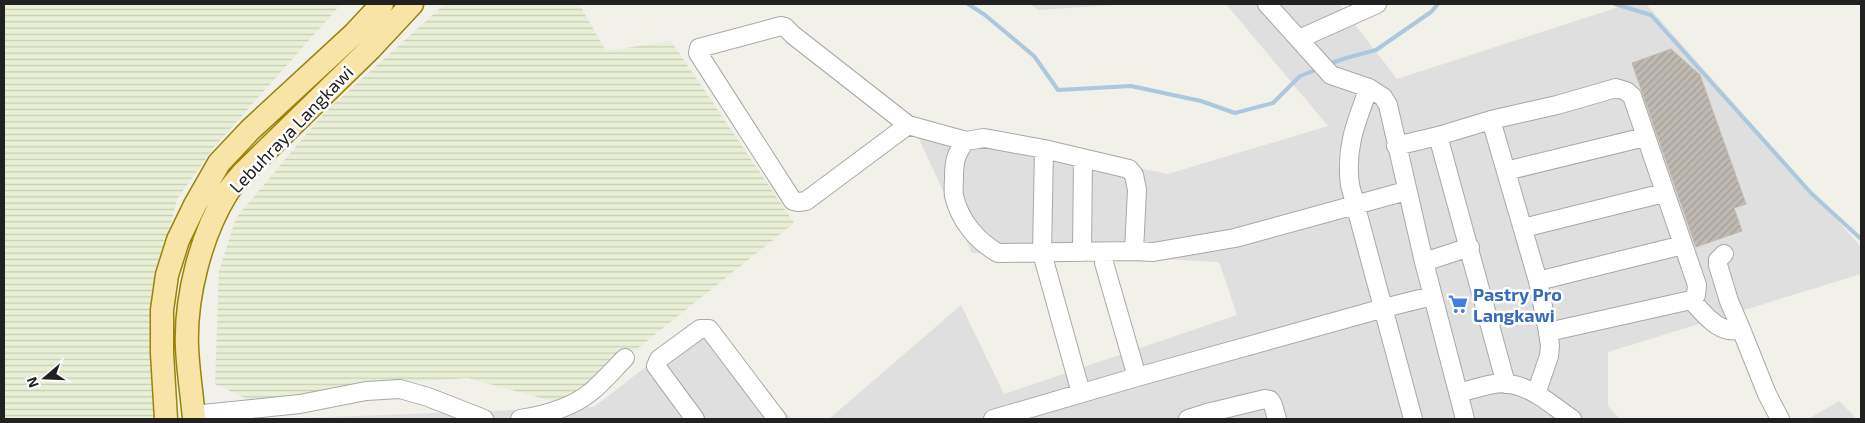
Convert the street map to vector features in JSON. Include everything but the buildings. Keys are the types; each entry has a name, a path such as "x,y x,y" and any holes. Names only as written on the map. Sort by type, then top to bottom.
{"main road":[{"name":"Lebuhraya Langkawi","path":"194,417 187,345 189,304 200,255 215,216 228,192 244,172 362,41 382,4"},
{"name":"Lebuhraya Langkawi","path":"166,419 162,353 162,310 167,275 182,232 219,163 250,130 412,4"}],"street":[{"path":"1267,4 1331,75 1369,88 1383,97 1388,105 1406,191 1465,419"},
{"path":"1300,39 1377,4"},
{"path":"908,125 806,201 793,201 698,53 699,48 781,26 785,27 908,125 966,141 984,138 1044,149 1129,169 1134,175 1137,190 1134,251"},
{"path":"1369,88 1353,130 1348,159 1350,186 1413,419"},
{"path":"1396,146 1616,88 1626,91 1632,96 1697,285 1696,295 1691,300 1548,332"},
{"path":"1491,120 1538,281 1548,332 1549,356 1536,394"},
{"path":"1438,136 1470,247 1506,384"},
{"path":"1506,171 1645,137"},
{"path":"966,141 957,152 954,167 954,196 966,224 983,244 998,253 1153,252 1235,238 1406,191"},
{"path":"1044,149 1042,253 1081,393"},
{"path":"1082,252 1083,158"},
{"path":"1523,228 1664,193"},
{"path":"1538,281 1683,245"},
{"path":"1424,262 1470,247"},
{"path":"1724,254 1718,260 1718,265 1729,301 1767,394 1780,419"},
{"path":"1104,263 1137,377"},
{"path":"993,419 1024,414 1081,393 1432,296"},
{"path":"1691,300 1708,318 1720,327 1728,330 1741,329"},
{"path":"695,419 656,366 659,359 700,329 705,328 709,329 777,419"},
{"path":"520,419 546,417 565,408 591,392 625,358"},
{"path":"1459,393 1488,386 1510,384 1536,394 1572,419"},
{"path":"194,417 300,404 366,392 400,390 428,397 484,419"},
{"path":"1188,419 1265,399 1270,400 1277,419"}],"shaded area":[{"path":"1028,4 1129,4 1039,10"},
{"path":"1226,4 1339,4 1397,79 1628,4 1646,4 1861,247 1861,274 1608,352 1608,406 1620,419 829,419 961,305 1004,394 1237,315 1219,262 1042,253 972,253 911,122 1168,174 1328,126"},
{"path":"701,324 792,419 275,419 594,407"},
{"path":"1839,401 1857,419 1808,419"}],"green space":[{"path":"4,4 341,4 215,146 177,199 156,283 162,419 4,419"},
{"path":"445,4 579,4 606,51 671,41 794,223 567,405 468,378 338,387 256,403 215,384 219,271 236,218 325,112"}],"waterway":[{"path":"968,4 985,15 1034,56 1058,90 1131,86 1201,101 1235,113 1273,103 1300,76 1318,69"},
{"path":"1329,64 1376,50 1431,12 1438,4"},
{"path":"1615,4 1651,15 1811,193 1861,239"}],"place":[{"name":"Pastry Pro Langkawi","path":"1458,304"}]}
